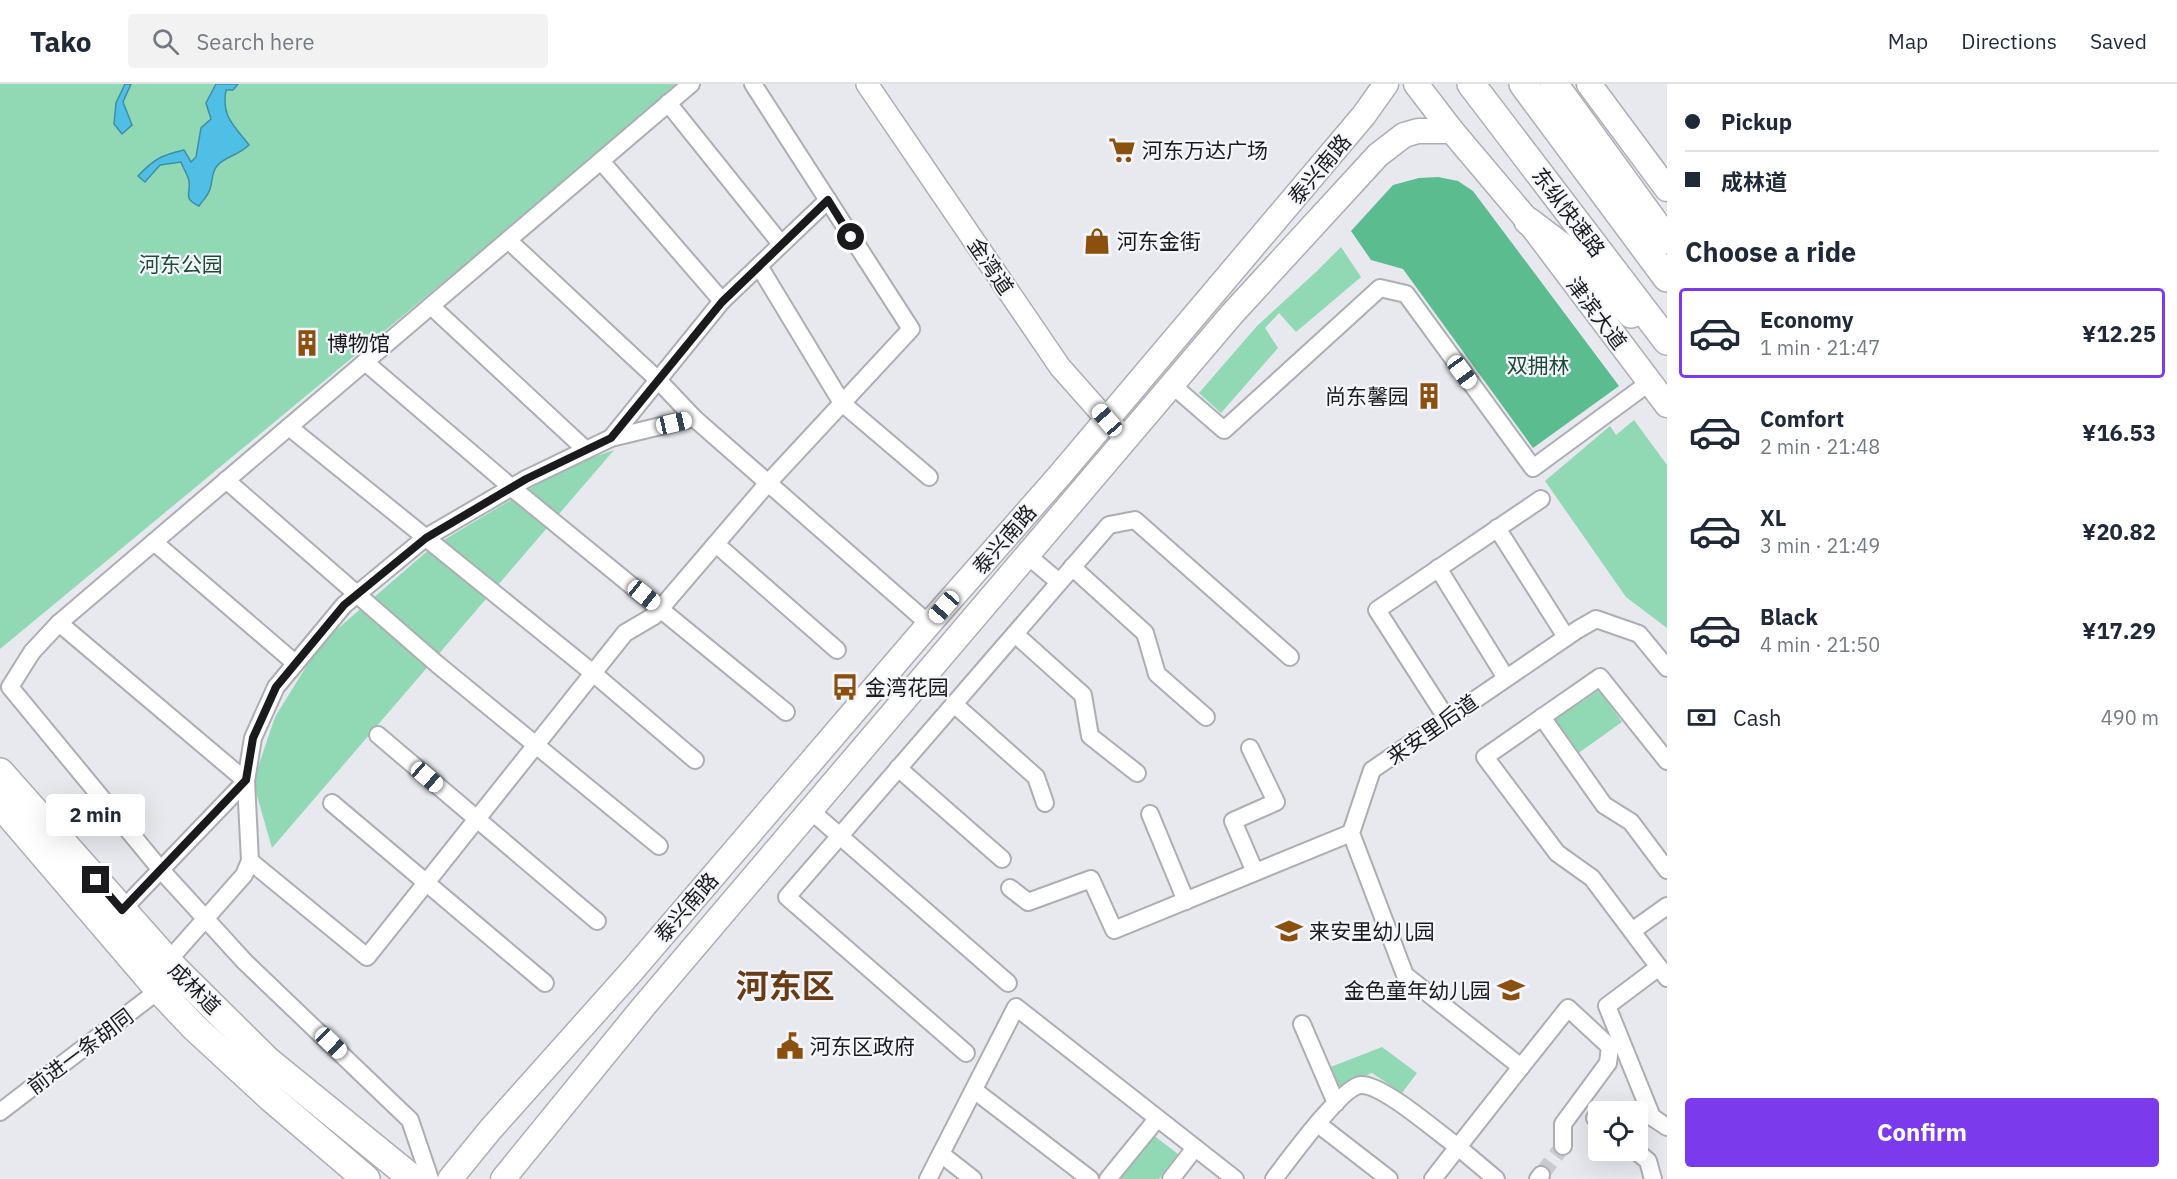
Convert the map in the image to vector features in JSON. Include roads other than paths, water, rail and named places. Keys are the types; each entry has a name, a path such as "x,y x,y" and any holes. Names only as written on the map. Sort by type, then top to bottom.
{"main road":[{"name":"泰兴南路","path":"450,1179 490,1130 623,981 1107,420 1364,115 1386,84"},
{"name":"津滨大道","path":"1416,84 1452,131 1528,221 1667,405"},
{"name":"东纵快速路","path":"1471,84 1666,339"},
{"name":"东纵快速路","path":"1523,84 1667,278"},
{"path":"1554,84 1667,240"},
{"path":"1589,84 1667,189"},
{"name":"泰兴南路","path":"503,1179 644,1006 1232,314 1378,155 1404,135 1418,131 1452,131"},
{"path":"1528,221 1565,249 1629,313 1666,339"},
{"name":"成林道","path":"0,772 168,961 268,1061 397,1170 413,1179"},
{"name":"成林道","path":"0,804 159,990 228,1060 366,1179"}],"street":[{"path":"430,1179 410,1120 245,962 161,870 10,687 32,652 59,623 691,84"},
{"path":"250,861 367,957 625,633 654,616 767,484 911,329 753,84"},
{"name":"金湾道","path":"867,84 1060,367 1127,439"},
{"path":"669,103 781,244"},
{"path":"601,161 722,302"},
{"path":"611,438 722,302 828,200"},
{"path":"508,240 658,380 694,418 929,624"},
{"path":"759,266 842,403 929,477"},
{"path":"1172,385 1224,430 1380,288 1406,294 1533,468 1650,382"},
{"path":"431,306 586,450"},
{"path":"365,362 511,487 786,712"},
{"path":"168,961 244,875 250,861 246,780 253,738 276,687 344,605 426,538 511,487 611,438 694,418"},
{"path":"289,427 593,674 695,760"},
{"path":"226,480 437,664 659,846"},
{"path":"1447,719 1377,610 1541,499"},
{"path":"966,1053 787,897 1109,525 1135,520 1290,657"},
{"path":"1497,528 1566,637"},
{"path":"154,542 295,663"},
{"path":"716,544 837,650"},
{"path":"1028,555 1059,582"},
{"path":"1072,567 1145,633 1157,674 1206,717"},
{"path":"1438,568 1506,678"},
{"name":"来安里后道","path":"1351,833 1372,770 1566,637 1596,619 1639,634 1667,668"},
{"path":"59,623 246,780"},
{"path":"1015,634 1083,695 1090,736 1137,773"},
{"path":"1667,761 1600,677 1485,757 1557,853 1592,878 1663,973 1607,1006 1652,1117 1667,1127"},
{"path":"954,704 1036,777 1045,803"},
{"path":"1542,717 1604,805 1631,822 1667,870"},
{"path":"378,735 597,921"},
{"path":"1250,748 1276,802 1233,821 1255,872"},
{"path":"898,768 1002,859"},
{"path":"122,910 246,780"},
{"path":"332,803 545,983"},
{"path":"810,810 1008,983"},
{"path":"1150,814 1186,901"},
{"path":"1010,888 1028,902 1091,879 1114,930 1351,833 1405,975 1521,1067"},
{"path":"1632,932 1667,906"},
{"name":"前进一条胡同","path":"0,1112 159,990"},
{"path":"928,1179 1016,1007 1235,1179"},
{"path":"1432,1179 1568,1008 1610,1047 1608,1063 1563,1124 1563,1146"},
{"path":"1302,1024 1336,1103"},
{"path":"1274,1179 1346,1092 1361,1085 1382,1090 1458,1147 1496,1179"},
{"path":"974,1090 1090,1179"},
{"path":"1108,1179 1157,1119"},
{"path":"1318,1124 1389,1179"},
{"path":"1172,1179 1195,1148"},
{"path":"941,1154 973,1179"},
{"path":"1648,1161 1653,1179"}],"water":[{"path":"125,84 131,84 123,102 132,125 122,134 114,124 116,103"},
{"path":"216,84 238,84 233,90 226,90 225,107 230,120 249,145 217,166 207,196 199,206 188,196 188,176 181,162 160,165 145,182 138,176 159,158 170,154 184,150 191,162 196,157 201,128 211,119 206,103"}],"tunnel":[{"path":"1541,1175 1563,1146"}],"place":[{"name":"河东万达广场","path":"1122,150"},
{"name":"河东金街","path":"1097,241"},
{"name":"博物馆","path":"307,343"},
{"name":"尚东馨园","path":"1429,396"},
{"name":"金湾花园","path":"845,687"},
{"name":"来安里幼儿园","path":"1289,931"},
{"name":"金色童年幼儿园","path":"1511,990"},
{"name":"河东区政府","path":"790,1046"}],"district":[{"name":"河东区","path":"785,985"}],"park label":[{"name":"河东公园","path":"181,264"},
{"name":"双拥林","path":"1538,365"}]}
